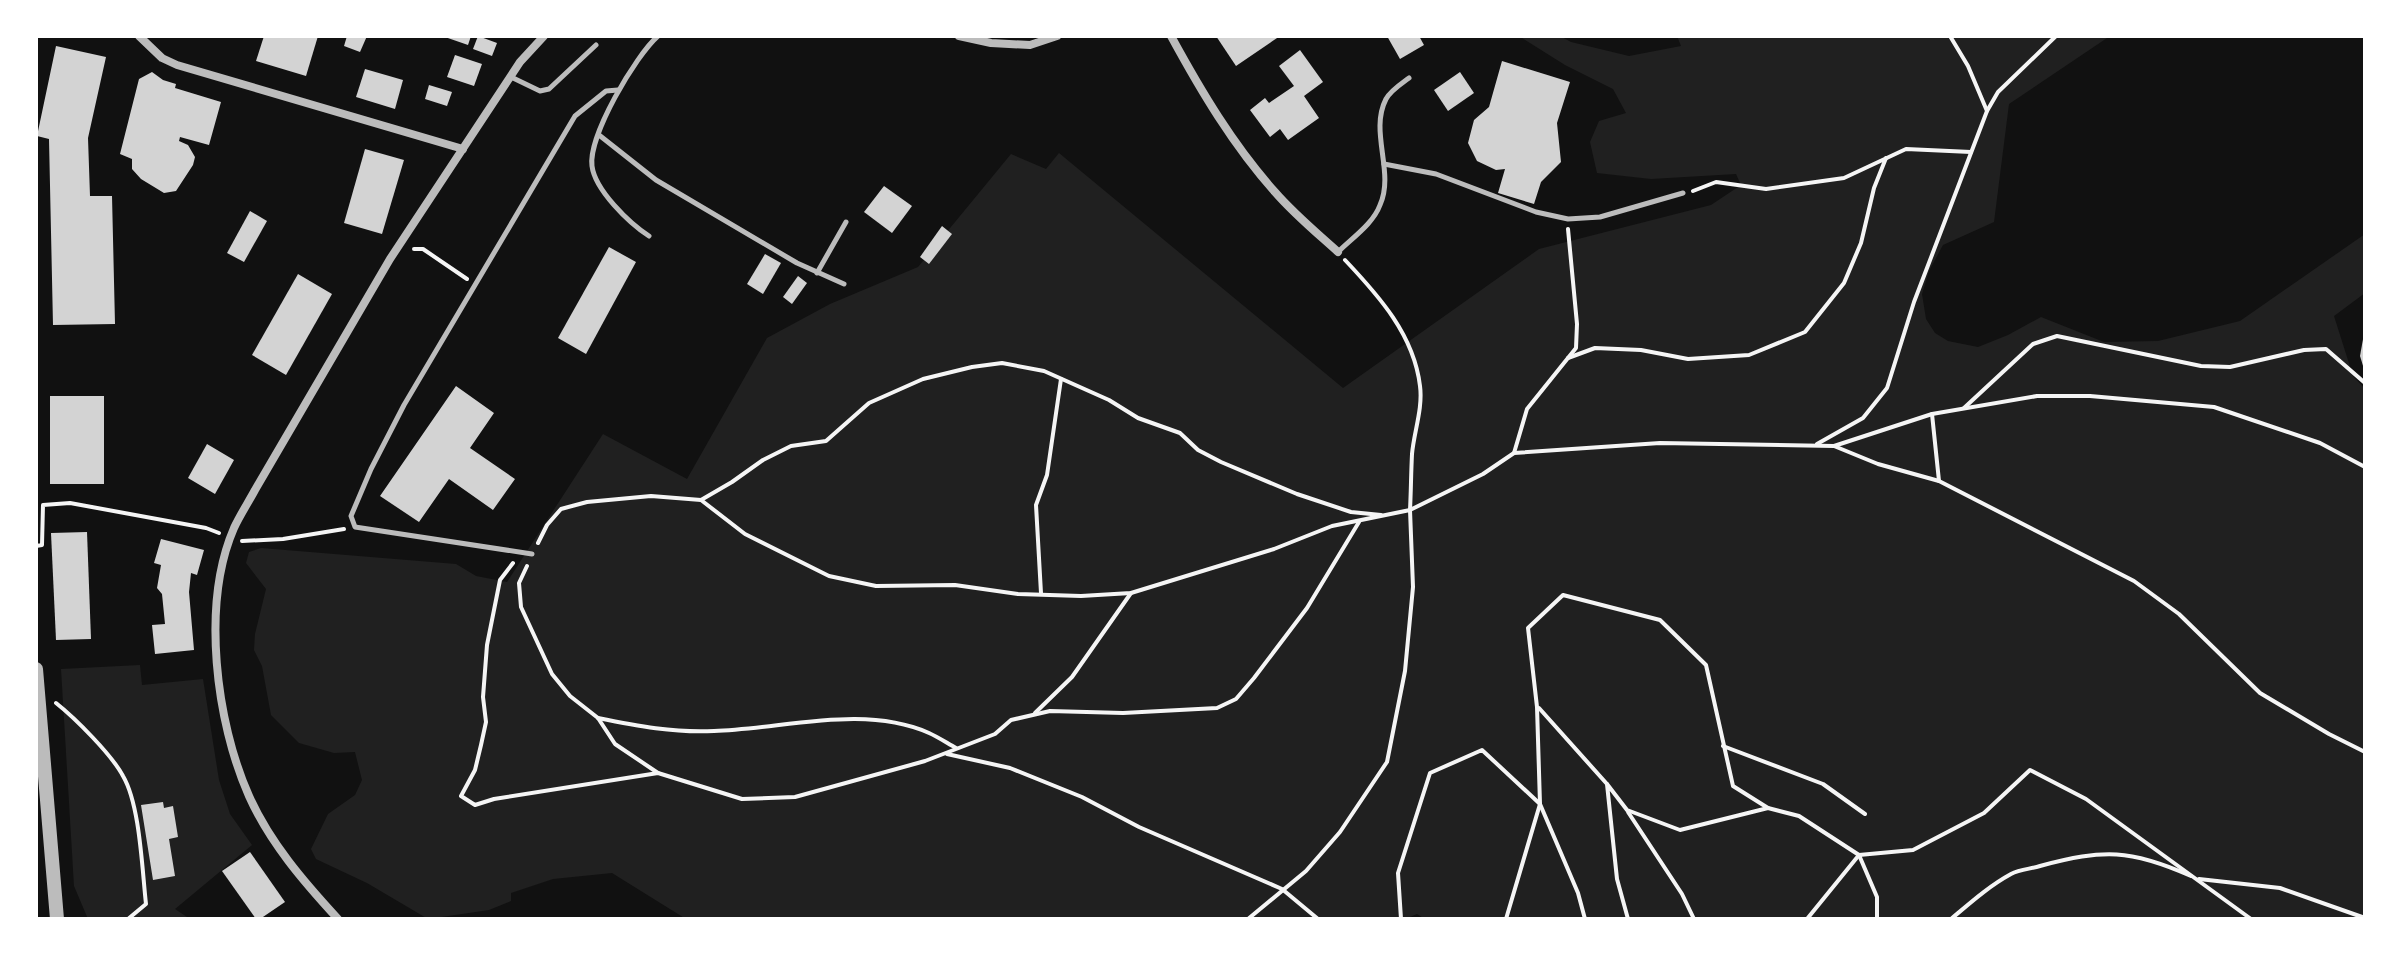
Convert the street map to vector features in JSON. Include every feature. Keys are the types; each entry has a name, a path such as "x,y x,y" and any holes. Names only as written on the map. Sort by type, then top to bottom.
{"street":[{"path":"139,36 162,58 177,65 463,149"},
{"path":"338,919 297,874 249,796 231,746 223,703 215,638 217,595 234,528 390,259 510,76 544,36"},
{"path":"959,36 991,43 1030,45 1057,36"},
{"path":"1171,36 1219,118 1248,159 1277,194 1338,252"},
{"path":"36,669 57,919"}],"lane":[{"path":"649,236 624,218 596,179 592,158 618,90 637,59 658,36"},
{"path":"510,76 540,91 549,89 596,45"},
{"path":"1338,252 1381,205 1385,187 1382,111 1387,97 1409,78"},
{"path":"532,554 355,527 351,516 404,405 575,116 606,91 618,90"},
{"path":"599,135 656,180 817,273 844,284"},
{"path":"1384,164 1436,174 1536,212 1568,219 1600,217 1683,193"},
{"path":"817,273 846,222"}],"path":[{"path":"1950,36 1968,66 1987,111"},
{"path":"1815,445 1863,418 1887,388 1914,302 1987,111 1998,92 2056,36"},
{"path":"1683,193 1716,182 1766,189 1844,178 1906,149 1971,152"},
{"path":"1568,358 1595,348 1641,350 1688,359 1749,355 1805,332 1844,283 1861,243 1874,188 1886,158"},
{"path":"1514,453 1527,409 1576,348 1577,324 1568,245"},
{"path":"411,250 423,249 475,285"},
{"path":"1248,919 1306,871 1340,832 1387,762 1405,671 1412,601 1412,453 1420,389 1414,359 1403,333 1377,293 1338,252"},
{"path":"1964,409 2033,344 2057,336 2201,366 2230,367 2304,350 2326,349 2365,383"},
{"path":"701,500 763,460 791,446 826,441 869,403 923,379 1002,363 1044,371 1109,400 1138,418 1180,433 1198,450 1249,475 1351,512 1381,515"},
{"path":"1041,594 1036,505 1047,475 1061,379"},
{"path":"1834,446 1932,414 2037,396 2090,396 2214,407 2320,443 2365,467"},
{"path":"1932,414 1939,481"},
{"path":"1359,522 1307,608 1236,699 1217,708 1123,713 1050,711 1011,720 995,734 944,754 795,797 742,799 658,773 615,744 598,718 570,696 552,674 521,607 519,583 547,525 561,509 587,502 651,496 701,500 745,534 829,576 876,586 955,585 1018,594 1081,596 1131,593 1274,549 1332,526 1410,510 1483,474 1514,453 1660,443 1834,446 1878,464 1939,481 2134,581 2179,614 2260,693 2365,752"},
{"path":"36,546 42,545 43,505 70,503 206,528"},
{"path":"243,542 355,527"},
{"path":"238,553 248,530"},
{"path":"532,554 513,562 500,580 487,645 483,697 486,722 475,770 461,796 475,805 494,799 658,773"},
{"path":"1033,715 1072,677 1131,593"},
{"path":"1506,919 1540,804 1537,707 1528,628 1563,595 1660,620 1706,665 1733,786 1768,808 1799,816 1859,855 1877,897 1877,919"},
{"path":"38,690 75,718 124,776 134,810 146,904 128,919"},
{"path":"1537,707 1627,810 1682,894 1694,919"},
{"path":"598,718 664,731 716,731 850,720 896,724 928,733 957,749"},
{"path":"1723,746 1823,784 1865,814"},
{"path":"1401,919 1398,873 1430,773 1482,750 1540,804 1578,893 1585,919"},
{"path":"944,754 1010,768 1036,778 1282,889 1318,919"},
{"path":"1807,919 1859,855 1913,850 1984,813 2030,770 2086,799 2251,919"},
{"path":"1607,784 1617,879 1628,919"},
{"path":"1627,810 1680,830 1768,808"},
{"path":"1951,919 1994,884 2015,872 2072,857 2105,853 2158,862 2198,879 2280,888 2365,918"}],"shaded area":[{"path":"1519,36 1560,36 1571,42 1629,56 1681,46 1677,36 2110,36 2009,104 1994,222 1943,245 1929,271 1922,294 1926,319 1935,333 1948,341 1978,347 2041,317 2104,342 2158,341 2240,321 2365,234 2365,293 2334,316 2353,376 2365,389 2365,919 1425,919 1417,914 1405,919 686,919 612,873 553,879 511,893 511,901 489,910 428,919 367,883 316,859 311,849 328,814 355,795 362,780 355,752 334,753 299,743 271,715 262,666 254,650 266,589 246,563 249,552 261,548 456,564 476,576 507,582 603,434 687,479 767,338 830,304 918,267 1011,154 1046,169 1059,153 1343,388 1539,249 1711,205 1741,185 1736,174 1651,179 1597,173 1590,142 1599,121 1626,113 1613,89 1565,65"},
{"path":"140,665 142,685 203,679 219,780 230,814 252,845 175,909 190,919 88,919 74,886 61,669"}],"building":[{"path":"264,36 318,36 306,76 256,61"},
{"path":"347,36 367,36 360,52 344,46"},
{"path":"442,36 471,36 468,45"},
{"path":"478,36 497,43 492,56 473,49"},
{"path":"1216,36 1280,36 1236,66"},
{"path":"1387,36 1419,36 1424,45 1400,59"},
{"path":"56,46 106,57 88,138 90,196 112,196 115,324 53,325 49,139 37,136"},
{"path":"1300,50 1323,82 1304,96 1319,118 1288,140 1280,129 1270,137 1250,110 1265,98 1269,103 1294,86 1279,66"},
{"path":"455,55 482,64 474,86 447,77"},
{"path":"1502,61 1570,82 1557,123 1561,162 1541,182 1534,204 1498,193 1505,169 1496,170 1477,161 1468,143 1474,120 1489,107"},
{"path":"365,69 403,80 395,109 356,97"},
{"path":"152,72 176,84 175,88 221,102 209,145 180,137 179,141 188,145 195,157 193,165 176,191 164,193 141,179 132,169 132,159 120,154 139,79"},
{"path":"1460,72 1474,93 1448,111 1434,90"},
{"path":"429,85 452,92 447,106 425,99"},
{"path":"365,149 404,160 382,234 344,223"},
{"path":"884,186 912,206 892,233 864,212"},
{"path":"250,211 267,221 244,262 227,253"},
{"path":"942,226 952,234 929,264 920,257"},
{"path":"609,247 636,262 586,354 558,338"},
{"path":"765,254 781,263 763,294 747,284"},
{"path":"298,274 332,294 286,375 252,355"},
{"path":"798,276 807,283 792,304 783,297"},
{"path":"2365,328 2365,369 2364,369 2360,356"},
{"path":"456,386 494,413 470,448 515,479 493,510 449,479 419,522 380,496"},
{"path":"50,396 104,396 104,484 50,484"},
{"path":"207,444 234,460 215,494 188,478"},
{"path":"87,532 91,639 56,640 51,533"},
{"path":"161,539 204,550 197,575 191,573 189,592 194,650 155,654 152,625 165,624 162,594 157,588 161,565 154,563"},
{"path":"163,802 164,808 173,806 178,837 169,839 175,876 153,880 141,805"},
{"path":"250,852 285,902 260,919 256,919 222,871"}]}
